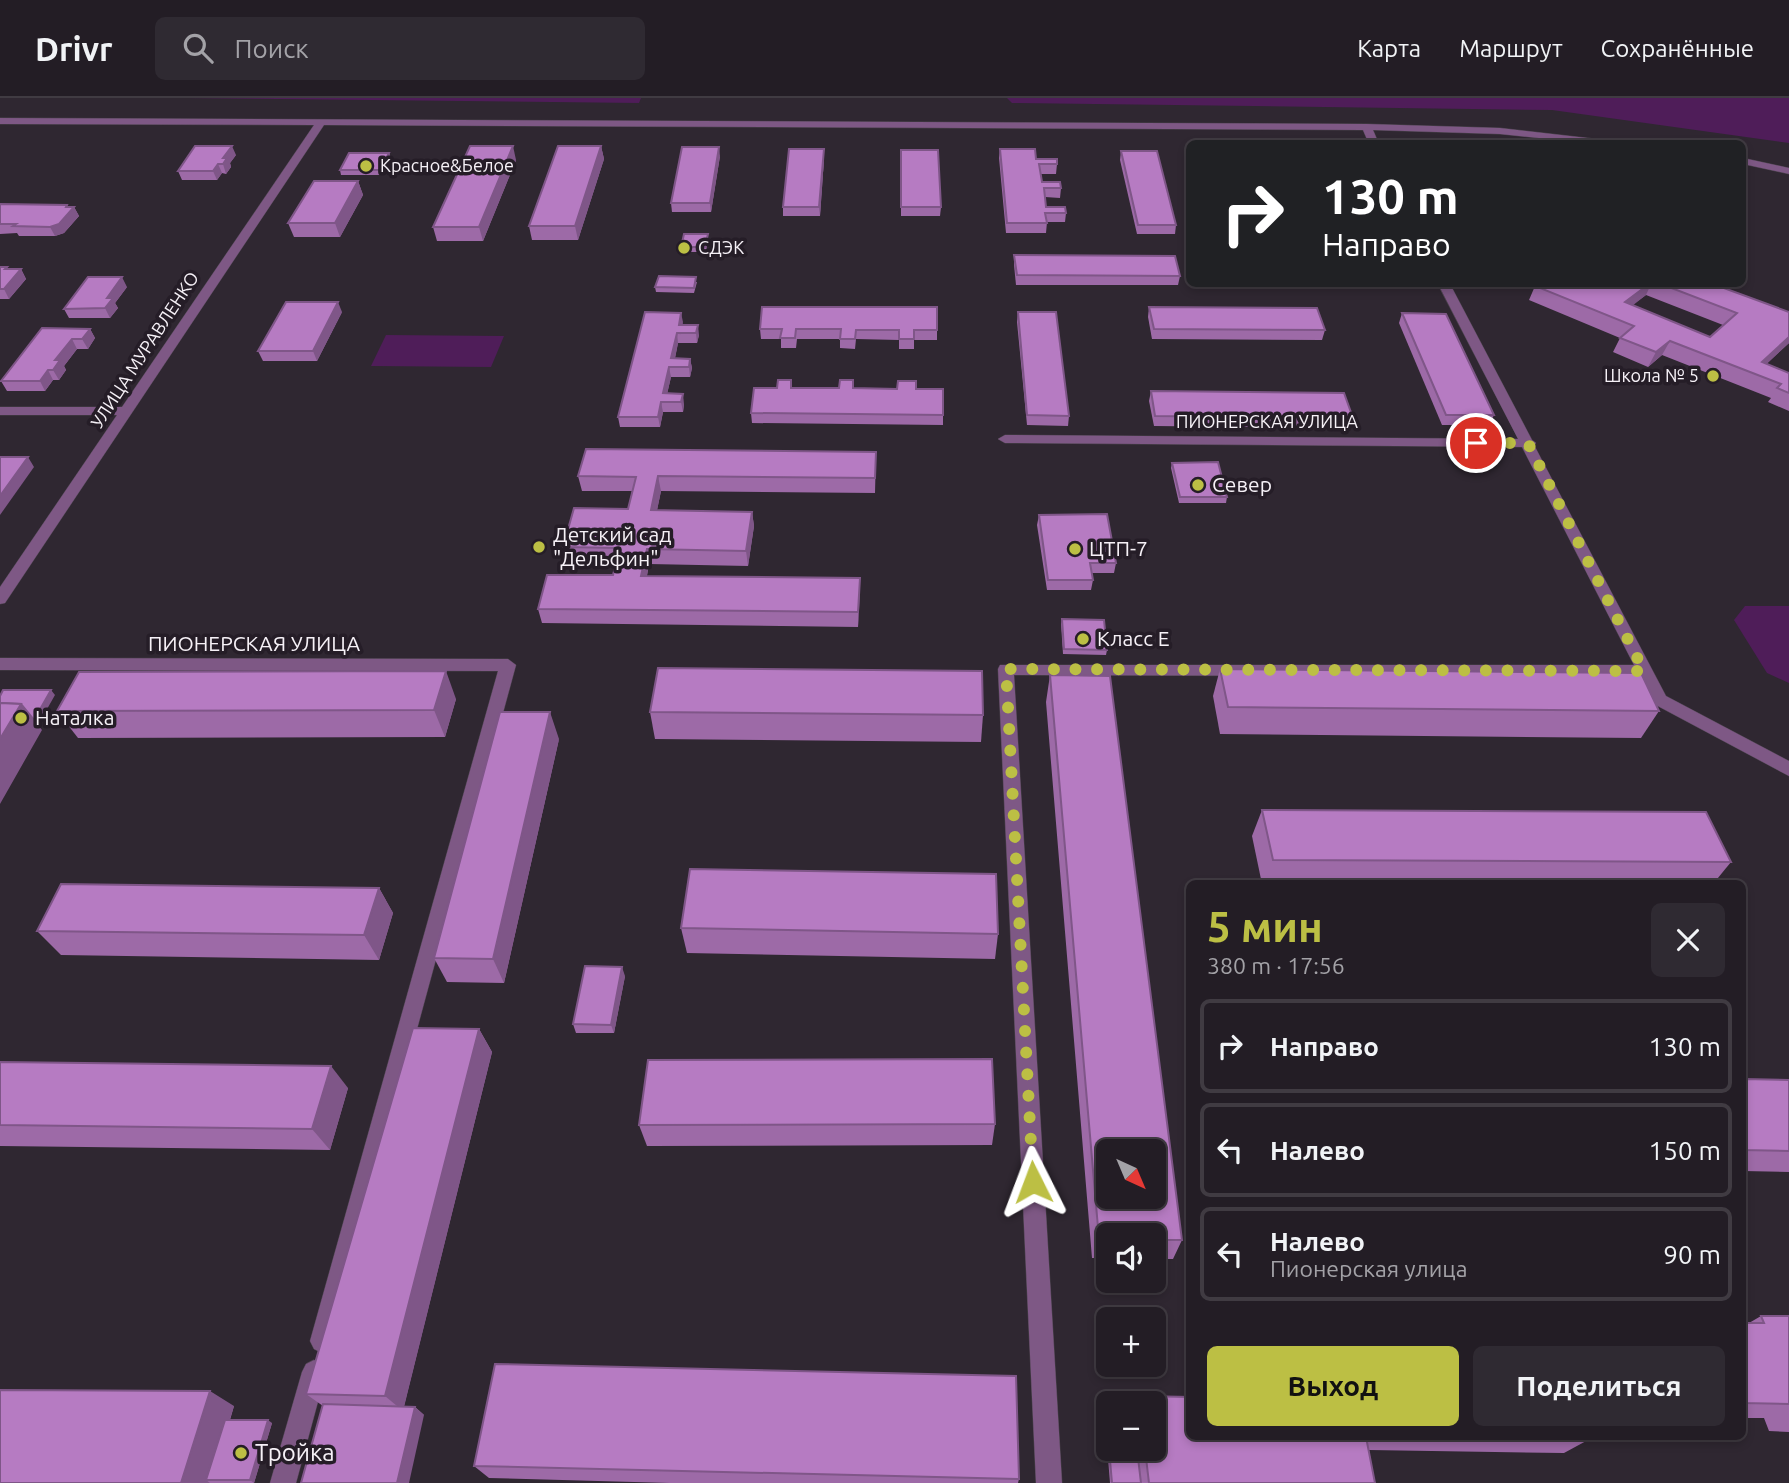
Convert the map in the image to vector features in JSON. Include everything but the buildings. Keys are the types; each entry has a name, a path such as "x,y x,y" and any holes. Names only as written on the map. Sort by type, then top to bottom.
{"street":[{"path":"0,121 1367,127 1500,131 1593,140"},
{"name":"УЛИЦА МУРАВЛЕНКО","path":"0,598 321,122"},
{"path":"1367,127 1372,140"},
{"path":"1746,162 1789,171"},
{"path":"1446,287 1660,700 1789,769"},
{"path":"0,411 126,411"},
{"name":"ПИОНЕРСКАЯ УЛИЦА","path":"1005,439 1528,443"},
{"name":"ПИОНЕРСКАЯ УЛИЦА","path":"0,664 508,666 283,1483"},
{"path":"1049,1483 1006,669 1644,671"}],"shaded area":[{"path":"186,98 641,98 639,103"},
{"path":"1007,98 1789,98 1789,143 1552,110 1012,103"},
{"path":"386,335 504,336 491,367 371,366"},
{"path":"1745,606 1789,606 1789,683 1767,673 1734,620"}],"place":[{"name":"Красное&Белое","path":"366,166"},
{"name":"СДЭК","path":"684,248"},
{"name":"Школа № 5","path":"1713,376"},
{"name":"Север","path":"1198,485"},
{"name":"Детский сад \"Дельфин\"","path":"539,547"},
{"name":"ЦТП-7","path":"1075,549"},
{"name":"Класс Е","path":"1083,639"},
{"name":"Наталка","path":"21,718"},
{"name":"Тройка","path":"241,1453"}],"route":[{"path":"1033,1182 1006,669 1644,671 1528,443 1476,443"}]}
